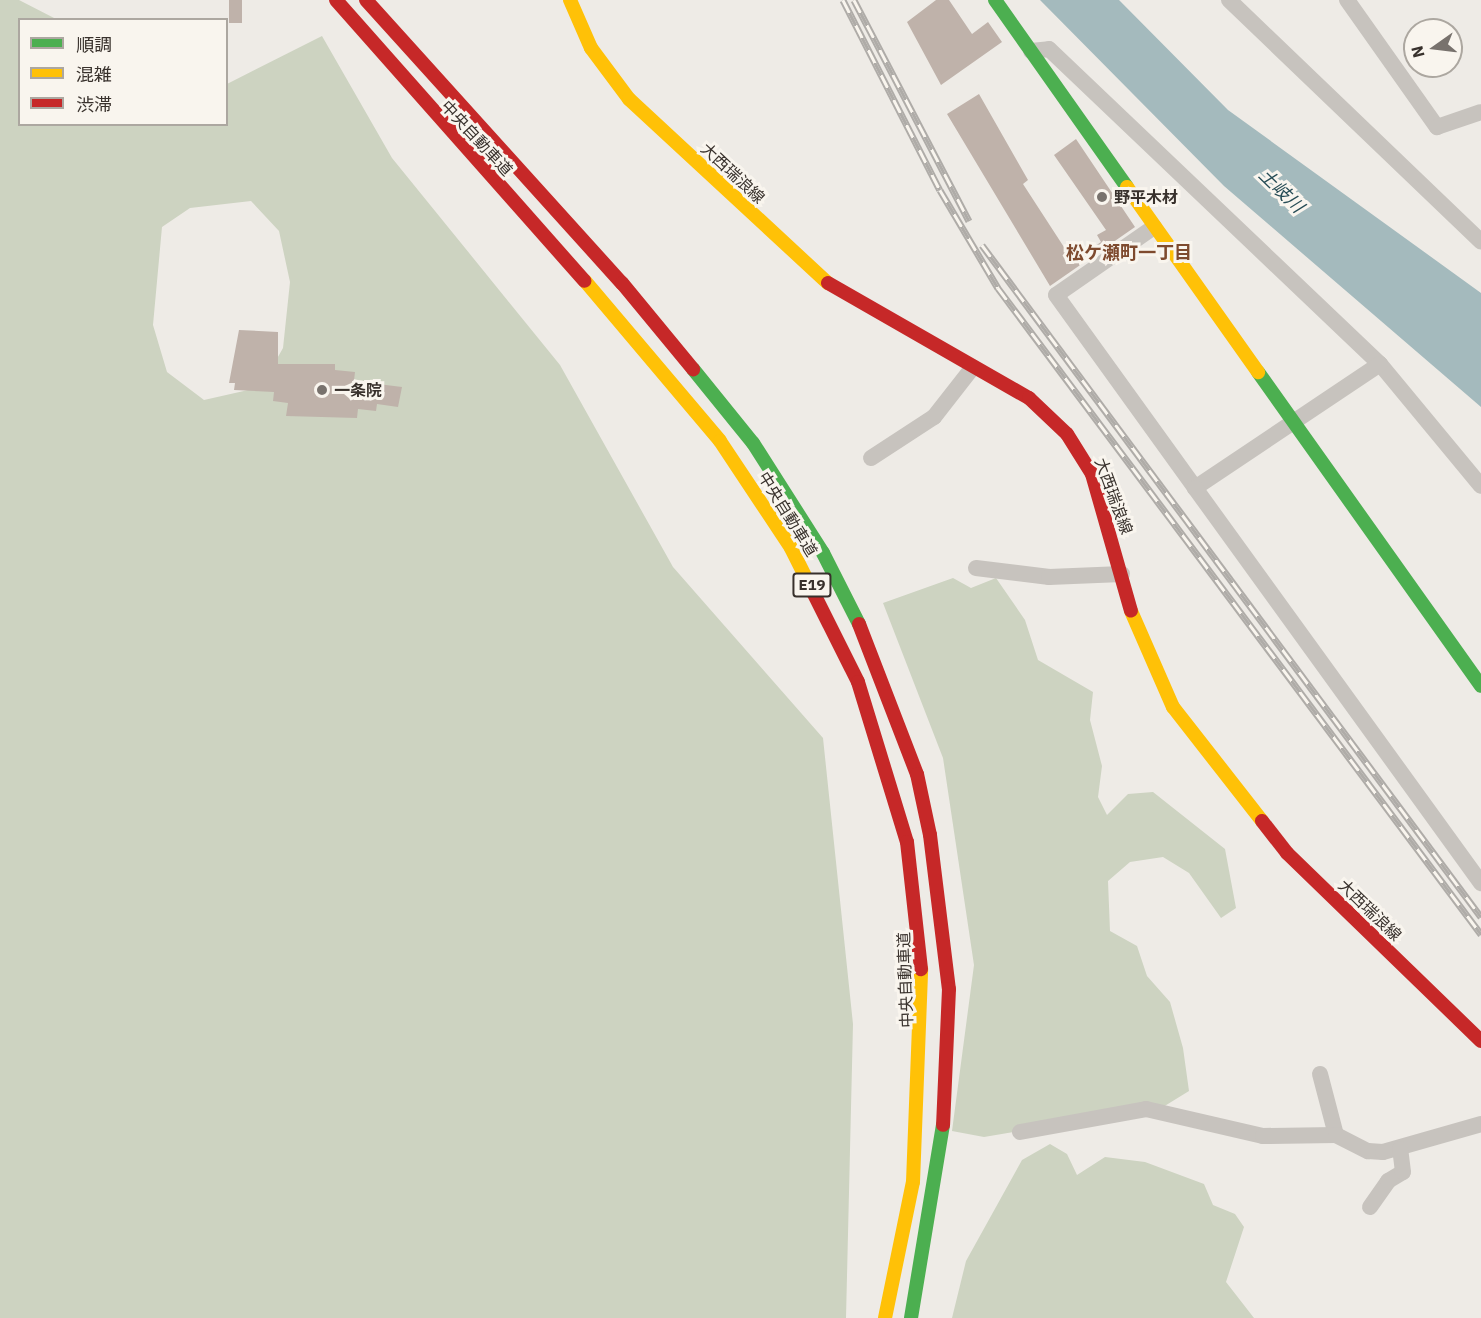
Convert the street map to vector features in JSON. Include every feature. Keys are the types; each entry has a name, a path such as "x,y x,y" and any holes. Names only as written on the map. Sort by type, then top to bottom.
{"main road":[{"name":"中央自動車道","path":"336,0 713,431 791,548 858,682 907,842 923,991 913,1182 885,1318"},
{"name":"中央自動車道","path":"366,0 622,282 753,442 823,553 875,656 910,754 930,835 949,989 946,1109 913,1315"},
{"name":"大西瑞浪線","path":"570,0 591,48 629,99 805,265 837,290 1029,398 1067,434 1092,474 1153,673 1226,781 1287,853 1481,1041"},
{"path":"995,0 1481,686"}],"street":[{"path":"1229,0 1481,242"},
{"path":"1347,0 1437,127 1481,112"},
{"path":"1031,51 1049,49 1380,364 1481,486"},
{"path":"1154,227 1056,295 1481,883"},
{"path":"1195,488 1380,364"},
{"path":"871,458 934,417 973,367"},
{"path":"976,568 1049,577 1122,574"},
{"path":"1320,1074 1336,1135"},
{"path":"1020,1132 1146,1109 1263,1136 1336,1135 1368,1151 1400,1149 1481,1124"},
{"path":"1370,1207 1403,1172 1400,1149"}],"green space":[{"path":"0,0 19,0 54,18 18,18 18,126 228,126 228,83 322,36 392,158 560,365 673,567 823,738 853,1024 846,1318 0,1318","holes":["251,201 279,231 290,282 283,348 261,387 204,400 167,372 153,325 162,227 190,208"]},
{"path":"953,578 971,588 996,578 1025,620 1038,660 1093,692 1090,720 1102,766 1098,797 1107,815 1128,794 1153,792 1225,849 1236,908 1221,918 1189,873 1163,857 1130,862 1108,881 1110,931 1137,946 1147,976 1170,1002 1183,1048 1189,1091 1163,1107 984,1137 952,1131 974,965 943,758 883,603"},
{"path":"1050,1144 1067,1154 1077,1175 1105,1157 1145,1162 1204,1184 1213,1205 1235,1214 1244,1227 1226,1282 1254,1318 952,1318 966,1261 1022,1160"}],"water":[{"name":"土岐川","path":"1040,0 1119,0 1228,110 1481,293 1481,407 1224,186"}],"building":[{"path":"229,0 242,0 242,23 229,23"},
{"path":"936,0 949,0 972,34 988,22 1002,42 941,85 907,22"},
{"name":"野平木材","path":"979,94 1028,180 1023,184 1073,261 1101,242 1097,235 1106,230 1054,155 1076,139 1135,227 1050,286 947,114"},
{"path":"239,330 278,332 278,364 335,364 335,370 355,372 354,381 402,387 398,407 377,404 376,411 358,409 357,418 286,416 288,403 273,401 274,392 234,390 235,383 229,383"}],"railway":[{"path":"843,0 940,190 998,288 1481,934"},
{"path":"854,0 969,221"},
{"path":"982,245 1481,917"}],"traffic: fast":[{"path":"995,0 1127,187"},
{"path":"693,369 753,443 823,553 859,624"},
{"path":"1258,372 1481,686"},
{"path":"911,1318 943,1125"}],"traffic: slow":[{"path":"570,0 591,48 629,99 828,283"},
{"path":"1127,187 1258,372"},
{"path":"585,281 720,441 791,548 814,594"},
{"path":"1131,611 1173,707 1262,821"},
{"path":"885,1318 913,1182 921,969"}],"traffic: jam":[{"path":"336,0 585,281"},
{"path":"366,0 622,283 693,369"},
{"path":"828,283 1029,398 1067,434 1092,474 1131,611"},
{"path":"814,594 858,682 907,842 921,969"},
{"path":"859,624 917,774 930,835 949,989 943,1125"},
{"path":"1262,821 1287,853 1481,1041"}],"place":[{"name":"野平木材","path":"1102,197"},
{"name":"一条院","path":"322,390"}],"district":[{"name":"松ケ瀬町一丁目","path":"1129,253"}]}
